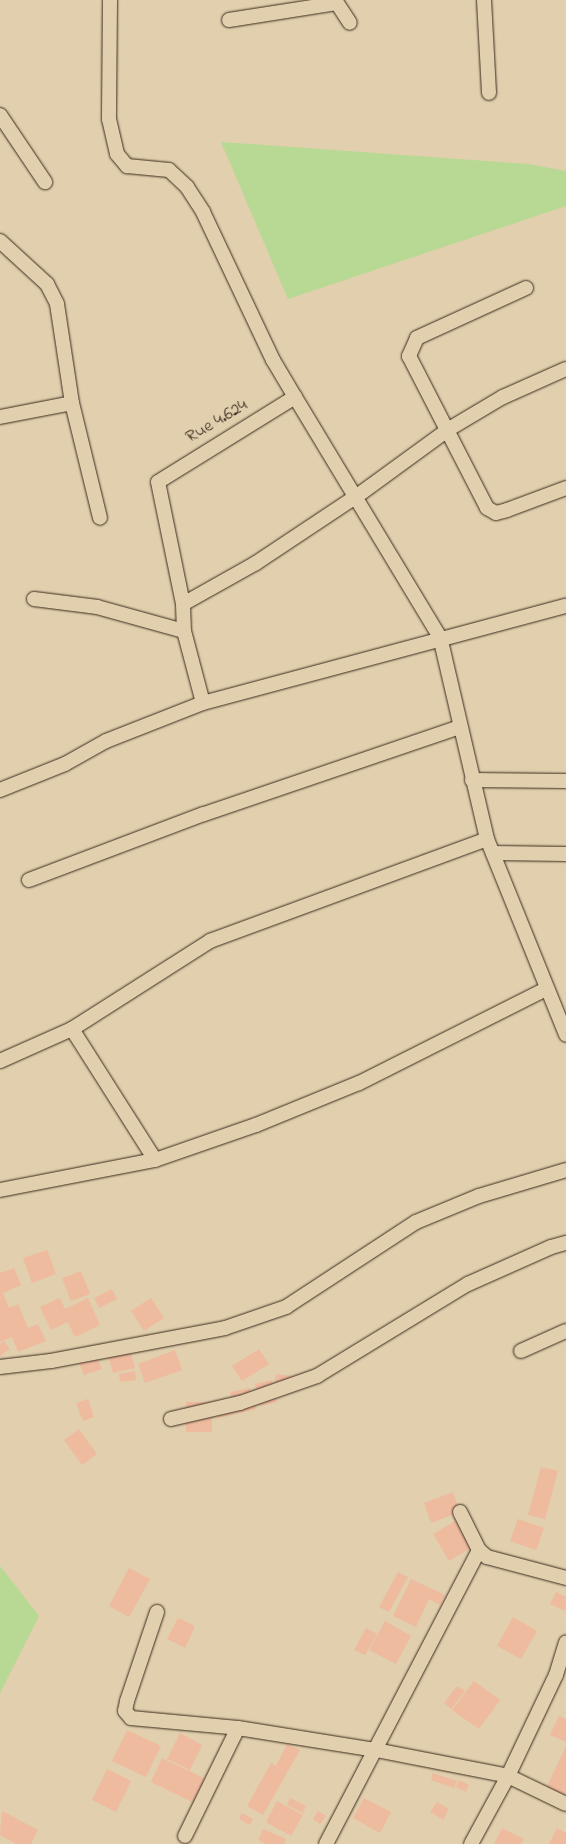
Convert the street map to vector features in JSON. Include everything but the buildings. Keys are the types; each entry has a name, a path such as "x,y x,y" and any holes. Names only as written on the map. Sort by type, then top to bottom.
{"street":[{"path":"110,0 109,119 117,154 127,166 169,170 187,187 203,212 273,360 357,496 440,637 459,728 487,839 566,1035"},
{"path":"484,0 489,93"},
{"path":"230,20 336,2 350,24"},
{"path":"0,115 45,182"},
{"path":"0,241 47,284 57,304 72,403 100,518"},
{"path":"526,288 417,338 411,346 409,356 449,429 481,500 496,513 566,488"},
{"path":"183,604 256,563 357,496 449,429 503,397 566,369"},
{"name":"Rue 4.624","path":"202,703 184,631 183,604 158,482 295,397"},
{"path":"0,417 72,403"},
{"path":"34,599 97,607 184,631"},
{"path":"0,790 65,764 106,741 202,703 440,637 566,606"},
{"path":"29,880 204,814 459,728"},
{"path":"472,780 566,781"},
{"path":"0,1060 72,1029 210,941 487,839"},
{"path":"493,854 566,854"},
{"path":"0,1190 156,1160 256,1125 359,1083 546,989"},
{"path":"72,1029 156,1160"},
{"path":"0,1367 51,1361 225,1328 278,1310 416,1222 479,1196 566,1170"},
{"path":"171,1419 240,1403 317,1376 468,1284 551,1247 566,1244"},
{"path":"521,1350 566,1331"},
{"path":"460,1512 479,1550 496,1561 566,1578"},
{"path":"326,1844 479,1550"},
{"path":"157,1612 125,1711 131,1718 238,1728 376,1750 508,1776 566,1804"},
{"path":"471,1844 561,1677 566,1643"},
{"path":"185,1836 238,1728"}],"green space":[{"path":"221,142 528,164 566,171 566,206 288,299"},
{"path":"0,1566 39,1616 0,1693"}]}
